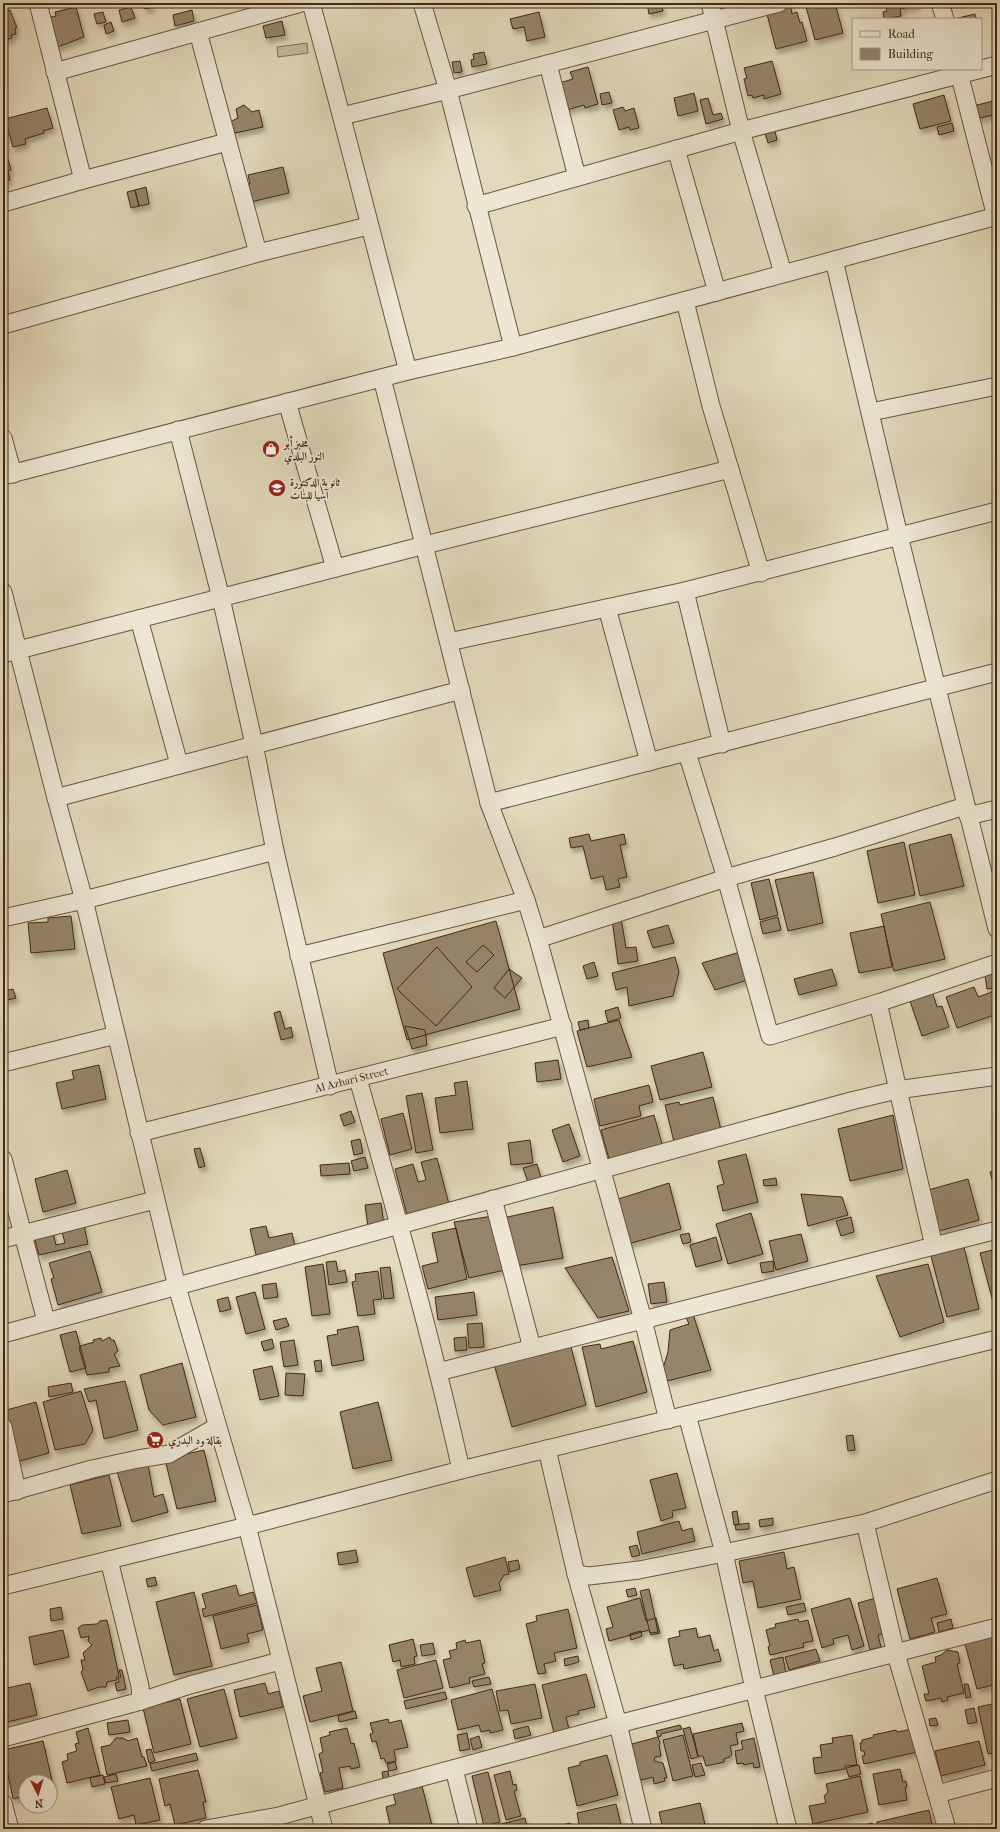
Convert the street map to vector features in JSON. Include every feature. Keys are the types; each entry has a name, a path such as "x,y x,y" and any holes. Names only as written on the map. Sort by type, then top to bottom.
{"street":[{"path":"38,3 83,180"},
{"path":"55,72 301,3"},
{"path":"312,3 342,116 368,226 408,371"},
{"path":"422,3 448,90 476,206 513,346"},
{"path":"710,3 741,131 783,273"},
{"path":"342,116 448,90 779,3"},
{"path":"940,3 945,18"},
{"path":"198,32 258,253"},
{"path":"548,64 577,177"},
{"path":"982,68 997,65"},
{"path":"476,206 741,131 970,70"},
{"path":"3,438 8,475 178,430 685,301 783,273 997,216 959,72"},
{"path":"3,203 227,142"},
{"path":"676,149 716,292"},
{"path":"3,326 258,253 368,226"},
{"path":"834,260 936,688 997,929"},
{"path":"685,301 711,406 761,573"},
{"path":"382,378 489,803 526,900 538,939 643,1320 668,1420"},
{"path":"871,412 997,386"},
{"path":"287,402 335,568"},
{"path":"178,430 221,598 254,744 275,851 330,1086"},
{"path":"3,654 425,545 730,469"},
{"path":"449,642 685,592 997,511"},
{"path":"3,592 84,900 177,1287 216,1427 247,1526 280,1661 324,1829"},
{"path":"685,592 722,744"},
{"path":"607,608 649,762"},
{"path":"139,619 179,764"},
{"path":"489,803 997,672"},
{"path":"56,798 461,690"},
{"path":"687,753 726,878 770,1036 878,1003 997,963"},
{"path":"538,939 726,878 835,847 967,811 997,809"},
{"path":"3,918 84,900 275,851"},
{"path":"300,956 526,900"},
{"path":"878,1003 934,1246"},
{"name":"Al Azhari Street","path":"139,1133 358,1079 563,1026"},
{"path":"3,1063 116,1035"},
{"path":"3,1334 844,1103 897,1090 997,1076"},
{"path":"358,1079 438,1372 461,1470"},
{"path":"3,1159 46,1322"},
{"path":"493,1199 532,1348"},
{"path":"3,1239 155,1200"},
{"path":"438,1372 997,1230"},
{"path":"3,1586 247,1526 461,1470 997,1339"},
{"path":"687,1415 724,1553 784,1828"},
{"path":"3,1427 10,1492 138,1458 169,1454 216,1427"},
{"path":"547,1449 576,1574 618,1724 643,1829"},
{"path":"576,1574 589,1576 639,1570 865,1523 997,1480"},
{"path":"865,1523 896,1654 947,1829"},
{"path":"109,1560 140,1686 141,1701"},
{"path":"206,1829 279,1816 318,1804 454,1769 618,1724 997,1627"},
{"path":"3,1738 141,1701 190,1685 280,1661"},
{"path":"454,1769 469,1829"},
{"path":"937,1794 997,1778"},
{"path":"3,1803 10,1829"}],"shaded area":[{"path":"307,43 308,53 278,57 277,47"}],"building":[{"path":"144,3 152,3 153,7 145,9"},
{"path":"647,3 661,3 663,11 649,14"},
{"path":"805,3 835,3 843,33 815,40"},
{"path":"885,3 918,3 919,5 900,9 901,16 884,18 883,12 887,11"},
{"path":"790,4 792,14 797,12 800,23 802,22 807,41 776,49 766,10"},
{"path":"76,7 84,37 55,48 47,18 56,16 55,12"},
{"path":"131,7 135,18 122,22 119,10"},
{"path":"10,10 17,28 15,28 16,34 11,35 12,38 3,41 3,12"},
{"path":"192,10 194,21 175,26 173,15"},
{"path":"103,12 106,22 97,24 94,14"},
{"path":"539,12 545,37 527,41 524,27 513,29 510,19"},
{"path":"975,14 976,18 958,18"},
{"path":"282,21 285,35 266,38 263,26"},
{"path":"111,22 114,31 106,34 104,25"},
{"path":"484,52 487,64 472,67 471,60 474,59 473,54"},
{"path":"460,61 462,72 454,73 452,62"},
{"path":"772,61 781,94 764,99 764,95 753,98 752,95 748,96 744,79 747,78 744,68"},
{"path":"588,67 598,104 585,108 584,105 564,111 556,84 573,79 570,72"},
{"path":"609,92 612,103 602,105 600,94"},
{"path":"694,93 698,111 678,116 674,98"},
{"path":"944,95 951,121 920,129 913,104"},
{"path":"708,98 713,115 721,113 723,119 706,124 700,100"},
{"path":"997,100 997,114 972,120 969,107"},
{"path":"244,105 252,112 259,110 263,127 235,133 230,122 238,118 236,109"},
{"path":"623,107 625,111 634,108 639,128 630,130 629,127 619,130 613,110"},
{"path":"47,108 53,128 43,131 44,133 25,139 26,144 13,147 5,119"},
{"path":"3,119 8,136 4,137 7,150 3,151"},
{"path":"952,123 954,131 939,135 937,127"},
{"path":"775,131 777,140 768,143 765,133"},
{"path":"7,156 11,170 8,171 10,180 4,181 6,186 3,186 3,157"},
{"path":"283,167 289,193 246,203 242,186 250,184 248,175"},
{"path":"146,187 149,204 139,206 135,190"},
{"path":"135,190 139,206 131,208 127,192"},
{"path":"589,834 591,841 624,834 626,844 620,845 627,877 618,879 620,887 606,890 603,876 591,879 583,846 571,848 569,838"},
{"path":"951,834 964,886 920,896 909,845"},
{"path":"904,842 915,895 878,903 867,851"},
{"path":"813,872 823,923 788,931 775,880"},
{"path":"769,879 778,915 760,920 751,883"},
{"path":"930,902 945,959 894,971 881,914"},
{"path":"71,916 75,949 31,953 28,923 48,922 48,918"},
{"path":"778,917 781,930 763,934 760,922"},
{"path":"621,918 626,948 636,947 638,961 618,964 612,919"},
{"path":"496,921 520,1009 407,1040 383,953"},
{"path":"668,925 674,943 653,948 647,931"},
{"path":"884,926 892,967 859,973 850,933"},
{"path":"483,945 494,955 477,972 466,962"},
{"path":"437,947 472,987 436,1026 397,989"},
{"path":"744,951 751,979 715,990 702,963"},
{"path":"675,957 679,972 673,996 629,1006 627,987 616,990 612,973"},
{"path":"594,962 598,976 587,979 583,966"},
{"path":"509,969 522,978 505,998 494,988"},
{"path":"832,969 837,985 799,995 794,979"},
{"path":"997,974 997,987 987,989 985,975"},
{"path":"974,987 978,997 997,990 997,1014 957,1028 946,997"},
{"path":"13,989 16,998 3,1001 3,991"},
{"path":"933,994 937,1007 942,1006 949,1027 922,1036 910,1001"},
{"path":"618,1007 621,1018 608,1022 605,1011"},
{"path":"280,1011 285,1029 291,1027 293,1037 281,1040 274,1013"},
{"path":"588,1020 589,1028 580,1030 578,1022"},
{"path":"619,1020 632,1057 587,1067 577,1031"},
{"path":"405,1026 425,1030 427,1045 412,1049"},
{"path":"703,1052 712,1087 660,1100 651,1066"},
{"path":"558,1060 561,1079 537,1082 535,1063"},
{"path":"99,1065 106,1099 62,1109 56,1083 74,1079 72,1071"},
{"path":"467,1081 473,1129 440,1133 435,1098 456,1095 454,1083"},
{"path":"649,1085 653,1102 639,1106 641,1116 600,1126 594,1099"},
{"path":"422,1093 433,1150 416,1153 406,1096"},
{"path":"713,1097 722,1134 675,1146 665,1105 679,1102 680,1105"},
{"path":"351,1111 355,1122 344,1126 340,1115"},
{"path":"403,1113 412,1149 390,1155 381,1119"},
{"path":"654,1115 664,1151 611,1166 601,1130"},
{"path":"893,1115 903,1169 850,1181 838,1129"},
{"path":"569,1124 580,1156 563,1162 552,1130"},
{"path":"360,1139 363,1153 354,1155 351,1141"},
{"path":"530,1140 533,1163 511,1165 508,1143"},
{"path":"200,1148 205,1166 199,1168 194,1149"},
{"path":"746,1154 758,1202 723,1211 717,1186 724,1184 718,1161"},
{"path":"365,1157 368,1168 354,1171 351,1161"},
{"path":"437,1158 450,1208 408,1219 395,1169 413,1164 418,1182 426,1180 421,1162"},
{"path":"349,1163 350,1174 321,1176 320,1165"},
{"path":"537,1164 541,1178 528,1182 523,1168"},
{"path":"67,1170 76,1203 43,1212 35,1179"},
{"path":"997,1170 997,1196 990,1172"},
{"path":"776,1178 777,1185 764,1186 763,1180"},
{"path":"968,1179 979,1220 939,1231 928,1190"},
{"path":"669,1183 681,1229 628,1244 612,1201"},
{"path":"801,1194 842,1197 848,1215 808,1226"},
{"path":"381,1203 384,1225 368,1227 365,1205"},
{"path":"553,1207 563,1258 516,1266 503,1218"},
{"path":"751,1213 763,1254 728,1264 716,1224"},
{"path":"82,1216 88,1244 39,1255 33,1233 52,1229 56,1245 65,1243 59,1221"},
{"path":"493,1216 505,1270 469,1278 454,1222"},
{"path":"851,1217 854,1232 841,1236 836,1221"},
{"path":"266,1226 269,1238 292,1233 295,1246 256,1255 250,1229"},
{"path":"456,1228 467,1279 428,1289 422,1266 438,1262 432,1233"},
{"path":"689,1233 691,1242 683,1244 680,1235"},
{"path":"801,1234 808,1261 776,1270 769,1241"},
{"path":"716,1237 722,1260 696,1267 690,1245"},
{"path":"964,1247 979,1309 947,1317 931,1256"},
{"path":"997,1249 997,1308 995,1309 980,1253"},
{"path":"90,1251 102,1292 58,1305 51,1279 54,1278 49,1263"},
{"path":"612,1257 629,1311 598,1318 565,1268"},
{"path":"336,1261 338,1272 345,1270 347,1282 329,1285 326,1262"},
{"path":"773,1261 774,1271 762,1273 760,1263"},
{"path":"323,1264 330,1314 312,1316 305,1267"},
{"path":"928,1264 944,1322 900,1337 876,1276"},
{"path":"390,1267 394,1298 384,1299 380,1268"},
{"path":"378,1271 382,1299 373,1300 375,1314 358,1316 352,1282 356,1281 355,1274"},
{"path":"664,1282 667,1302 651,1304 648,1284"},
{"path":"276,1283 278,1297 264,1299 262,1285"},
{"path":"255,1292 265,1329 246,1334 236,1297"},
{"path":"474,1292 477,1315 438,1320 435,1297"},
{"path":"228,1297 231,1309 220,1312 217,1300"},
{"path":"693,1314 711,1370 667,1381 663,1368 668,1352 670,1330 689,1324 686,1317"},
{"path":"286,1318 289,1326 276,1330 273,1321"},
{"path":"482,1323 484,1347 469,1348 467,1324"},
{"path":"358,1326 364,1360 332,1366 327,1336 338,1334 337,1330"},
{"path":"76,1331 86,1368 70,1372 60,1335"},
{"path":"110,1337 111,1340 114,1340 118,1351 114,1354 120,1366 109,1368 109,1372 87,1375 79,1348 80,1346 94,1342 93,1340 101,1338 102,1341"},
{"path":"466,1337 467,1350 455,1351 454,1338"},
{"path":"272,1339 274,1348 264,1351 261,1342"},
{"path":"294,1340 298,1365 284,1367 280,1342"},
{"path":"633,1341 647,1392 596,1407 582,1347 600,1344 601,1349"},
{"path":"571,1347 586,1405 512,1427 494,1364"},
{"path":"321,1360 322,1371 316,1372 314,1361"},
{"path":"182,1363 196,1417 163,1425 149,1410 140,1375"},
{"path":"272,1366 279,1396 260,1400 253,1370"},
{"path":"286,1373 305,1374 303,1396 285,1395"},
{"path":"125,1381 138,1430 104,1439 96,1400 89,1402 84,1389"},
{"path":"71,1383 73,1392 49,1397 48,1387"},
{"path":"81,1391 93,1430 85,1444 55,1450 43,1402"},
{"path":"36,1402 49,1453 16,1462 3,1427 3,1411"},
{"path":"378,1402 392,1460 353,1469 340,1412"},
{"path":"853,1435 855,1450 848,1451 846,1436"},
{"path":"204,1450 216,1501 177,1509 165,1459"},
{"path":"148,1464 154,1497 163,1494 168,1512 132,1522 117,1471"},
{"path":"677,1473 686,1508 672,1511 673,1517 661,1521 650,1480"},
{"path":"109,1475 121,1526 82,1534 70,1485"},
{"path":"737,1511 739,1524 734,1525 732,1512"},
{"path":"773,1518 773,1525 760,1527 759,1520"},
{"path":"679,1521 682,1531 692,1528 695,1541 642,1554 637,1532"},
{"path":"749,1523 749,1529 736,1530 735,1525"},
{"path":"637,1545 640,1555 632,1557 629,1547"},
{"path":"356,1550 358,1562 339,1565 337,1553"},
{"path":"784,1552 787,1569 794,1567 801,1599 758,1608 753,1581 743,1583 739,1561"},
{"path":"505,1557 509,1574 504,1575 499,1583 501,1590 474,1597 466,1568"},
{"path":"518,1560 520,1569 510,1572 508,1562"},
{"path":"155,1577 157,1585 148,1587 146,1579"},
{"path":"937,1578 947,1614 931,1618 935,1632 910,1639 897,1589"},
{"path":"236,1585 239,1596 253,1592 257,1603 204,1617 202,1609 206,1608 202,1594"},
{"path":"635,1588 637,1595 628,1597 626,1590"},
{"path":"649,1589 658,1632 650,1633 640,1591"},
{"path":"194,1592 212,1666 174,1675 156,1602"},
{"path":"640,1598 646,1621 656,1618 660,1633 651,1635 649,1630 609,1641 606,1629 613,1627 607,1607"},
{"path":"850,1598 864,1646 852,1650 848,1635 833,1639 834,1644 822,1648 811,1609"},
{"path":"876,1598 885,1633 878,1635 881,1647 870,1650 858,1603"},
{"path":"804,1603 806,1611 788,1615 786,1607"},
{"path":"257,1605 263,1630 247,1634 249,1642 221,1649 213,1616"},
{"path":"61,1607 63,1619 51,1621 50,1609"},
{"path":"568,1609 577,1648 554,1653 556,1661 544,1664 546,1673 538,1674 526,1624 537,1621 536,1616"},
{"path":"798,1619 799,1622 808,1620 813,1641 803,1643 804,1647 770,1655 768,1647 770,1646 766,1630 776,1627 775,1624"},
{"path":"951,1619 953,1628 939,1632 937,1623"},
{"path":"107,1620 119,1676 116,1677 117,1680 107,1682 106,1687 99,1687 88,1691 81,1672 83,1670 81,1660 85,1660 83,1653 92,1645 88,1641 89,1636 81,1638 78,1628 82,1625 97,1624 100,1621"},
{"path":"696,1628 698,1638 710,1635 714,1651 718,1649 721,1661 684,1669 683,1664 674,1666 668,1639 680,1636 679,1631"},
{"path":"63,1630 69,1657 34,1665 29,1637"},
{"path":"641,1631 642,1636 631,1640 630,1634"},
{"path":"997,1631 997,1684 977,1689 964,1640"},
{"path":"413,1639 417,1656 414,1657 415,1664 401,1667 400,1660 393,1662 389,1645"},
{"path":"465,1640 466,1643 480,1640 485,1663 482,1664 485,1674 469,1678 470,1683 450,1688 443,1660 451,1658 449,1651 457,1649 456,1643"},
{"path":"433,1643 435,1654 422,1656 420,1645"},
{"path":"816,1649 820,1661 789,1670 785,1657"},
{"path":"947,1650 958,1652 960,1663 957,1664 964,1693 947,1697 948,1700 942,1702 941,1698 926,1701 924,1694 929,1694 922,1666 936,1662 935,1657 941,1655"},
{"path":"578,1656 579,1662 565,1666 564,1659"},
{"path":"783,1657 786,1673 774,1676 770,1660"},
{"path":"436,1660 443,1688 404,1698 397,1670"},
{"path":"341,1662 353,1711 310,1722 303,1696 322,1691 316,1668"},
{"path":"119,1670 122,1670 126,1689 117,1691 115,1683 119,1682 118,1678 121,1677"},
{"path":"586,1674 595,1707 578,1711 579,1714 566,1717 569,1729 554,1733 542,1685"},
{"path":"489,1677 491,1684 474,1687 472,1681"},
{"path":"30,1683 37,1715 3,1723 3,1689"},
{"path":"265,1683 268,1694 279,1691 283,1707 240,1717 234,1690"},
{"path":"535,1684 542,1718 511,1724 508,1710 500,1711 496,1691"},
{"path":"964,1684 968,1684 971,1697 966,1698"},
{"path":"224,1689 237,1738 200,1747 187,1699"},
{"path":"492,1689 503,1730 490,1733 490,1730 481,1732 479,1725 458,1730 451,1700"},
{"path":"445,1692 447,1699 406,1709 404,1701"},
{"path":"180,1699 191,1744 154,1753 143,1708"},
{"path":"997,1703 997,1752 988,1754 978,1707"},
{"path":"974,1708 977,1722 968,1724 965,1710"},
{"path":"355,1711 357,1718 339,1722 338,1716"},
{"path":"936,1718 938,1725 930,1726 929,1719"},
{"path":"388,1719 389,1723 401,1720 408,1747 394,1750 396,1761 386,1763 384,1758 381,1759 376,1741 372,1742 370,1734 373,1733 370,1723"},
{"path":"128,1720 130,1732 109,1735 107,1723"},
{"path":"742,1723 744,1731 736,1733 738,1744 730,1746 732,1754 730,1757 724,1759 724,1762 706,1766 703,1756 698,1756 693,1734"},
{"path":"680,1725 682,1729 661,1734 661,1736 658,1737 656,1731"},
{"path":"528,1726 531,1735 515,1739 513,1730"},
{"path":"690,1727 698,1757 691,1759 683,1729"},
{"path":"88,1728 100,1775 67,1783 62,1762 68,1760 67,1754 77,1751 75,1744 79,1743 76,1732"},
{"path":"347,1728 351,1744 354,1743 360,1767 351,1769 350,1766 339,1768 343,1788 325,1792 320,1773 323,1772 319,1754 323,1752 320,1738 330,1735 329,1732"},
{"path":"912,1729 917,1752 864,1764 862,1756 865,1755 864,1751 861,1751 860,1743 862,1743 862,1740 874,1737 873,1735 896,1730 897,1732"},
{"path":"467,1733 470,1749 460,1751 457,1735"},
{"path":"683,1735 693,1776 673,1781 663,1740"},
{"path":"852,1735 857,1765 845,1766 845,1769 815,1774 813,1758 822,1757 820,1745 833,1743 832,1738"},
{"path":"479,1736 482,1747 473,1750 470,1739"},
{"path":"658,1737 661,1756 655,1757 654,1761 663,1763 667,1778 664,1778 665,1781 654,1784 653,1777 637,1781 628,1745"},
{"path":"116,1738 123,1738 128,1741 137,1738 142,1757 144,1757 147,1766 107,1775 101,1747 110,1745"},
{"path":"754,1738 760,1767 754,1768 753,1763 744,1765 743,1763 737,1764 735,1751 743,1749 741,1741"},
{"path":"43,1741 51,1774 18,1774 18,1798 13,1799 3,1750"},
{"path":"979,1741 985,1765 941,1776 935,1751"},
{"path":"151,1749 155,1761 149,1763 146,1750"},
{"path":"196,1753 198,1760 152,1771 150,1764"},
{"path":"607,1755 618,1795 577,1806 568,1768 580,1765 580,1762"},
{"path":"395,1762 397,1769 389,1771 387,1764"},
{"path":"701,1763 705,1775 695,1777 692,1765"},
{"path":"859,1765 861,1774 849,1777 846,1768"},
{"path":"900,1769 903,1782 906,1781 907,1787 905,1787 907,1800 879,1805 873,1774"},
{"path":"198,1770 206,1802 203,1802 206,1818 175,1825 170,1804 165,1806 159,1779"},
{"path":"388,1771 389,1778 383,1779 382,1772"},
{"path":"510,1771 513,1785 516,1784 517,1790 514,1791 521,1816 506,1820 494,1775"},
{"path":"488,1772 500,1822 484,1826 472,1776"},
{"path":"116,1774 118,1781 106,1783 104,1777"},
{"path":"103,1775 105,1784 92,1787 90,1778"},
{"path":"860,1776 868,1812 813,1824 809,1806 826,1803 824,1796 828,1792 826,1784"},
{"path":"150,1778 160,1820 136,1825 134,1815 119,1819 111,1787"},
{"path":"422,1786 433,1829 391,1829 386,1807 396,1804 393,1793"},
{"path":"700,1803 706,1829 663,1829 659,1812"},
{"path":"616,1804 622,1829 580,1829 577,1813"},
{"path":"929,1810 932,1824 919,1827 919,1829 878,1829 877,1822"},
{"path":"525,1818 527,1826 516,1829 481,1829"},
{"path":"570,1823 571,1829 545,1829"},
{"path":"872,1823 874,1829 847,1829"}],"place":[{"name":"مخبز أبو النور البلدي","path":"271,449"},
{"name":"ثانوية الدكتورة آسيا للبنات","path":"277,488"},
{"name":"بقالة ود البدري","path":"155,1440"}]}
